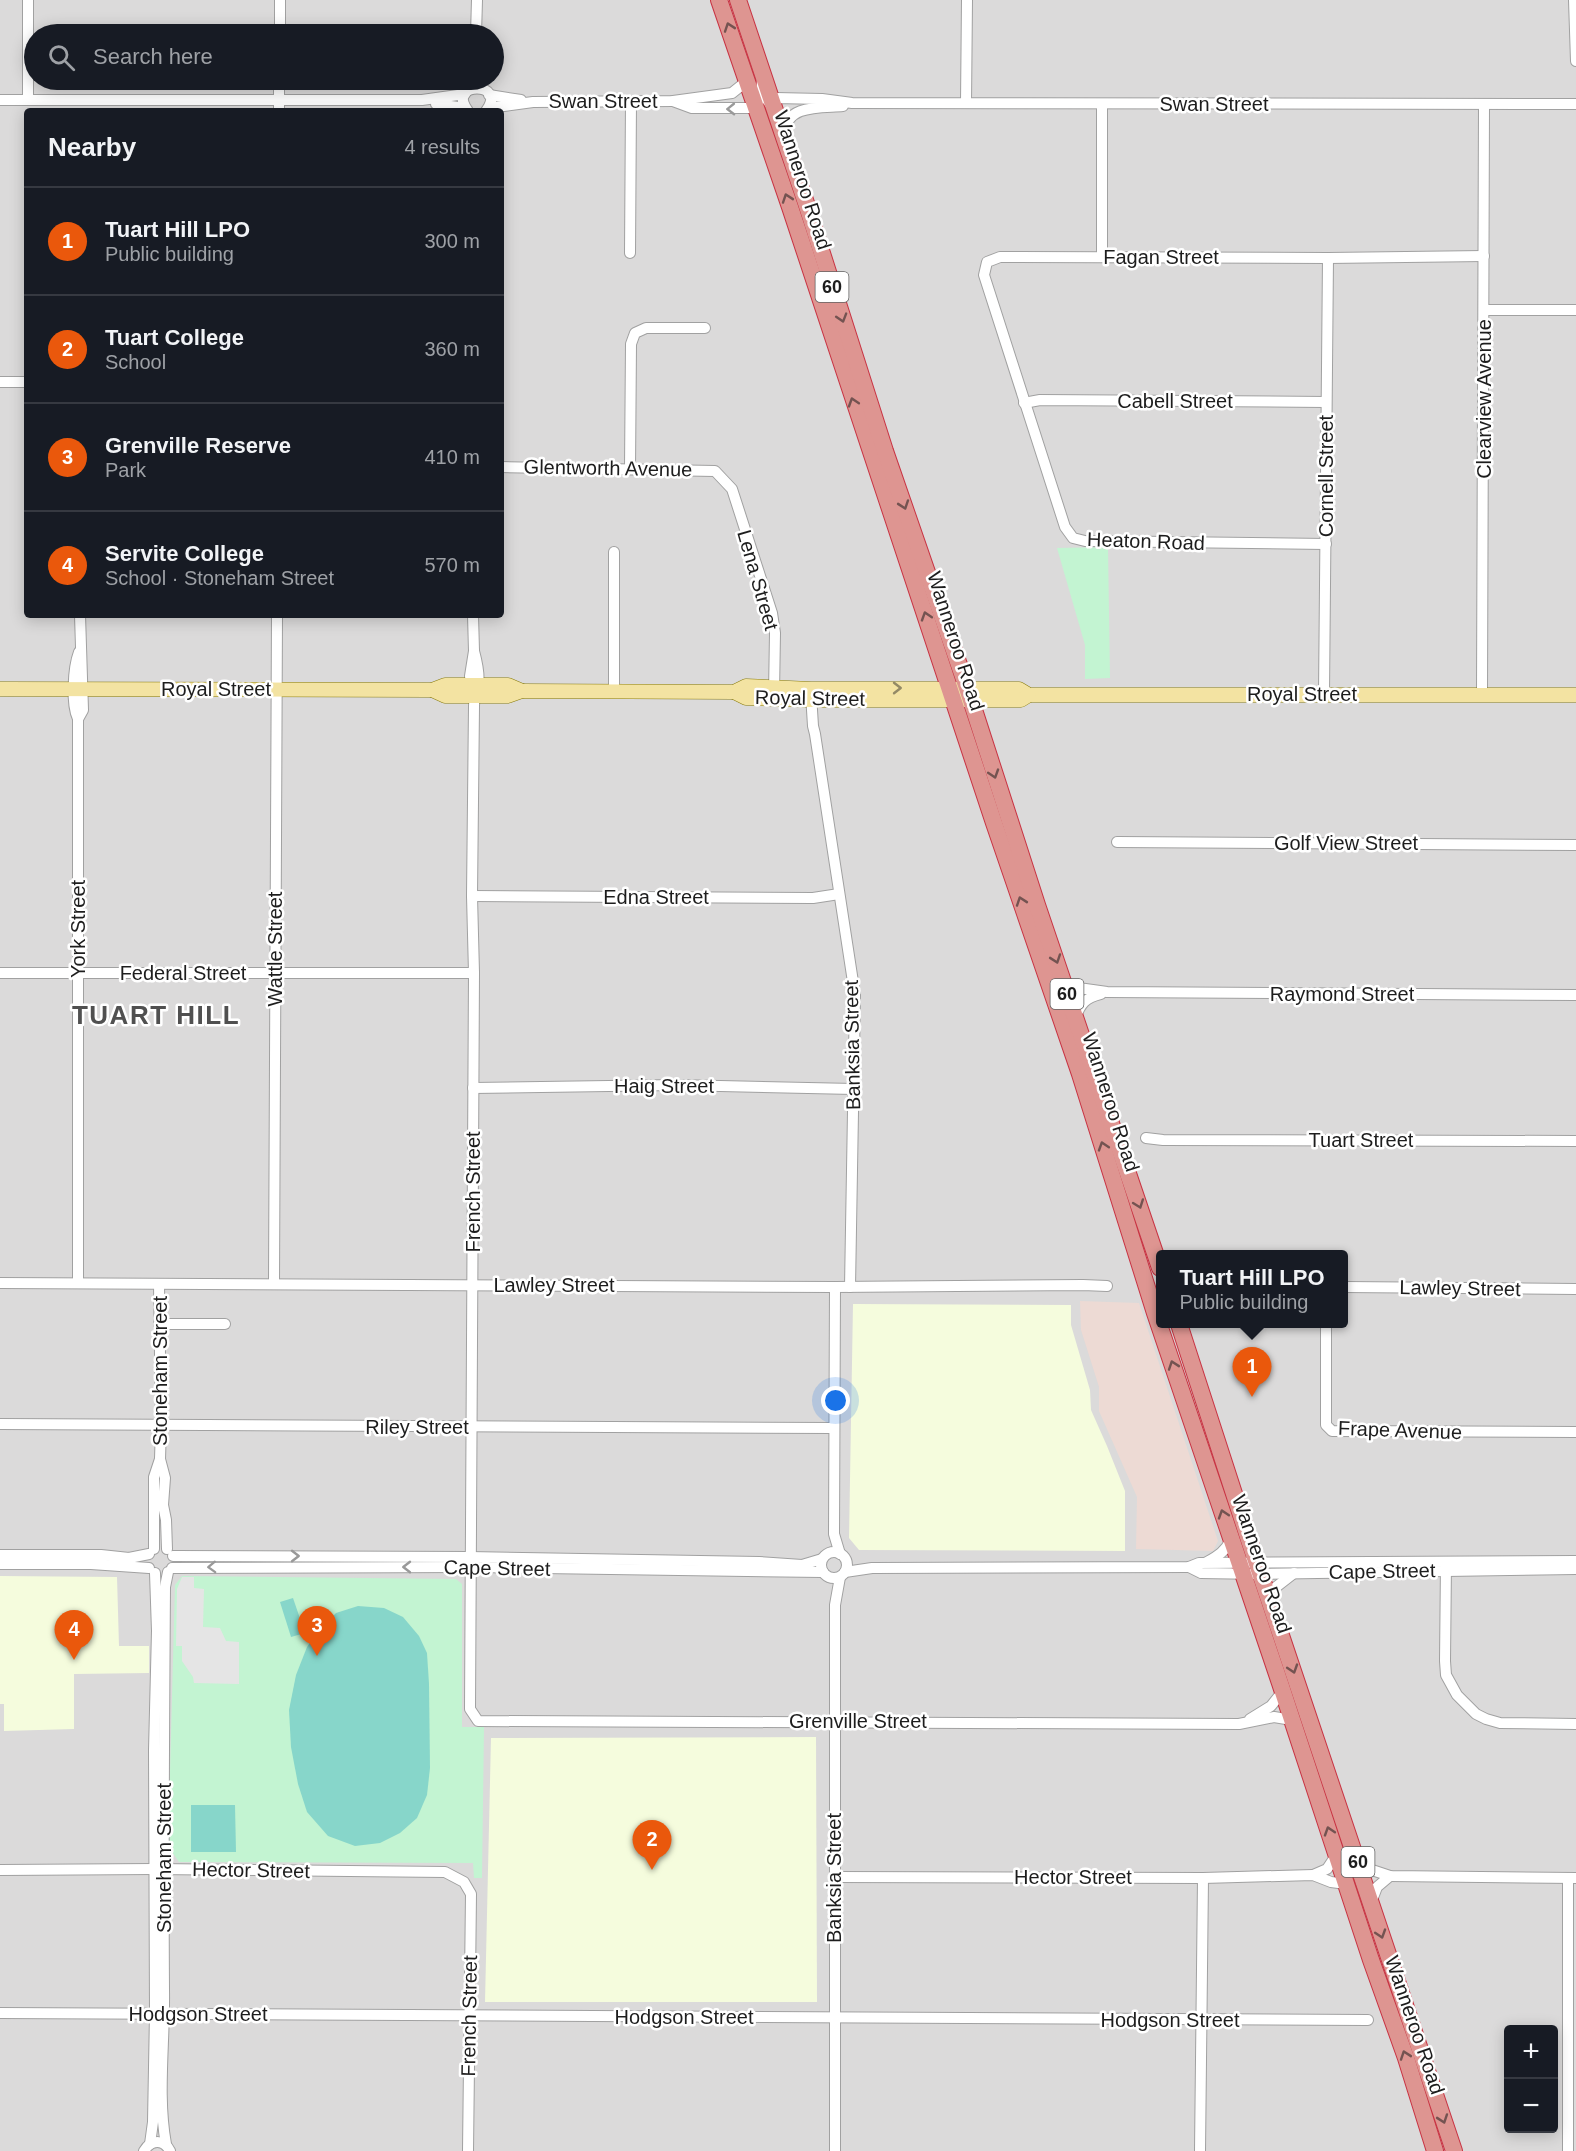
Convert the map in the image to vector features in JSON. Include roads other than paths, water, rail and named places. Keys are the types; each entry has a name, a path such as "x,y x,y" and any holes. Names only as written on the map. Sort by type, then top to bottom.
{"highway":[{"name":"Wanneroo Road","path":"719,0 764,103 784,139 885,451 969,694 1075,1019 1156,1254"},
{"name":"Wanneroo Road","path":"738,0 755,78"},
{"name":"Wanneroo Road","path":"764,103 763,128 1156,1303"},
{"name":"Wanneroo Road","path":"1164,1328 1210,1476 1406,2058 1435,2151"},
{"name":"Wanneroo Road","path":"1180,1328 1454,2151"},
{"path":"1180,1328 1198,1402 1198,1412 1192,1421"},
{"path":"1210,1476 1205,1430 1212,1424"}],"main road":[{"name":"Royal Street","path":"0,689 432,690 445,685 474,689 508,685 522,691 734,692 746,698 774,692 969,694 1019,689 1029,694 1576,695"}],"street":[{"path":"28,0 28,24"},
{"path":"280,0 280,24"},
{"path":"476,24 477,0"},
{"path":"966,103 967,0"},
{"path":"1574,0 1576,61"},
{"name":"Swan Street","path":"495,108 534,102 673,101 732,93 755,78"},
{"path":"27,90 27,100"},
{"path":"279,90 279,106"},
{"path":"0,100 82,105 279,106 422,100 461,90"},
{"path":"465,108 464,103 468,90"},
{"path":"484,90 488,108"},
{"name":"Swan Street","path":"491,90 534,102"},
{"name":"Swan Street","path":"673,101 692,108 722,109 822,99 852,103 1576,104"},
{"path":"422,100 457,108"},
{"path":"630,253 631,101"},
{"name":"Swan Street","path":"784,139 785,124 794,113 852,103"},
{"path":"1101,257 1102,104"},
{"name":"Clearview Avenue","path":"1482,694 1484,104"},
{"name":"Fagan Street","path":"1024,403 984,275 987,262 1000,256 1328,258 1484,256"},
{"name":"Cornell Street","path":"1324,694 1328,258"},
{"path":"1484,310 1576,310"},
{"path":"630,468 631,344 635,333 646,328 705,328"},
{"path":"0,382 24,381"},
{"name":"Cabell Street","path":"1024,403 1040,400 1326,402"},
{"name":"Heaton Road","path":"1024,403 1065,527 1073,538 1085,541 1326,544"},
{"name":"Glentworth Avenue","path":"504,467 715,471"},
{"name":"Lena Street","path":"715,471 732,489 772,613 775,633 774,692"},
{"path":"614,552 614,691"},
{"name":"York Street","path":"78,1283 78,719 74,710 79,689 75,662 79,652 80,618"},
{"name":"Wattle Street","path":"274,1283 277,618"},
{"name":"French Street","path":"473,618 474,651 471,664 474,689 473,1284 469,1562 470,1709 478,1721"},
{"name":"Banksia Street","path":"815,694 818,726 815,734 855,995 850,1287"},
{"name":"Golf View Street","path":"1117,842 1576,845"},
{"name":"Edna Street","path":"472,896 813,898 839,894"},
{"name":"Federal Street","path":"0,973 474,973"},
{"name":"Raymond Street","path":"1064,986 1107,992 1576,994"},
{"name":"Raymond Street","path":"1075,1019 1082,1002 1088,997 1107,992"},
{"name":"Haig Street","path":"473,1088 676,1085 854,1089"},
{"name":"Tuart Street","path":"1146,1138 1576,1141"},
{"name":"Lawley Street","path":"0,1283 1107,1286"},
{"name":"Stoneham Street","path":"152,1552 154,1477 160,1459 162,1426 159,1284"},
{"path":"836,1287 834,1534 847,1566 843,1574"},
{"name":"Lawley Street","path":"1348,1287 1576,1289"},
{"path":"159,1324 225,1324"},
{"name":"Frape Avenue","path":"1326,1328 1326,1425 1332,1431 1576,1432"},
{"name":"Riley Street","path":"0,1424 834,1428"},
{"name":"Stoneham Street","path":"160,1459 165,1478 163,1505 170,1552"},
{"path":"825,1574 824,1556 834,1534"},
{"path":"1204,1563 1217,1557 1231,1539"},
{"path":"152,1552 147,1564 152,1571"},
{"name":"Cape Street","path":"0,1555 101,1555 129,1558 152,1552 170,1552 825,1574 843,1574 872,1568 1189,1567 1204,1563 1294,1573 1446,1565 1576,1569"},
{"path":"170,1552 170,1570"},
{"name":"Cape Street","path":"0,1564 91,1564 164,1574 170,1570 237,1566 469,1562 759,1562 802,1565 834,1552 872,1568"},
{"name":"Cape Street","path":"1259,1569 1576,1561"},
{"path":"1446,1565 1446,1675 1451,1686 1466,1705 1476,1714 1500,1723 1576,1724"},
{"name":"Cape Street","path":"1189,1567 1201,1573 1241,1568"},
{"name":"Stoneham Street","path":"159,1869 165,1587 170,1570"},
{"name":"Stoneham Street","path":"152,1571 157,1631 162,2122 171,2148"},
{"path":"1270,1603 1276,1587 1294,1573"},
{"name":"Banksia Street","path":"825,1574 835,1605"},
{"name":"Banksia Street","path":"835,2151 835,1605 843,1574"},
{"name":"Grenville Street","path":"1239,1724 1265,1711 1283,1691"},
{"name":"Grenville Street","path":"478,1721 1239,1724 1274,1717 1292,1720"},
{"path":"1313,1875 1327,1869 1337,1854"},
{"path":"1360,1866 1390,1876 1572,1878 1568,2151"},
{"name":"Hector Street","path":"0,1870 445,1872 464,1882"},
{"name":"Hector Street","path":"834,1876 1203,1878 1313,1875 1331,1882 1346,1884"},
{"path":"1371,1903 1377,1887 1390,1876"},
{"path":"1200,2151 1203,1878"},
{"name":"French Street","path":"464,1882 471,1894 468,2151"},
{"name":"Hodgson Street","path":"0,2013 1368,2020"},
{"name":"Stoneham Street","path":"145,2149 153,2122 160,2013"},
{"path":"145,2149 158,2141 171,2148"}],"place":[{"name":"Tuart Hill LPO","path":"1252,1397"},
{"name":"Grenville Reserve","path":"317,1656"},
{"name":"Servite College","path":"74,1660"},
{"name":"Tuart College","path":"652,1870"}],"district":[{"name":"TUART HILL","path":"156,1015"}]}
